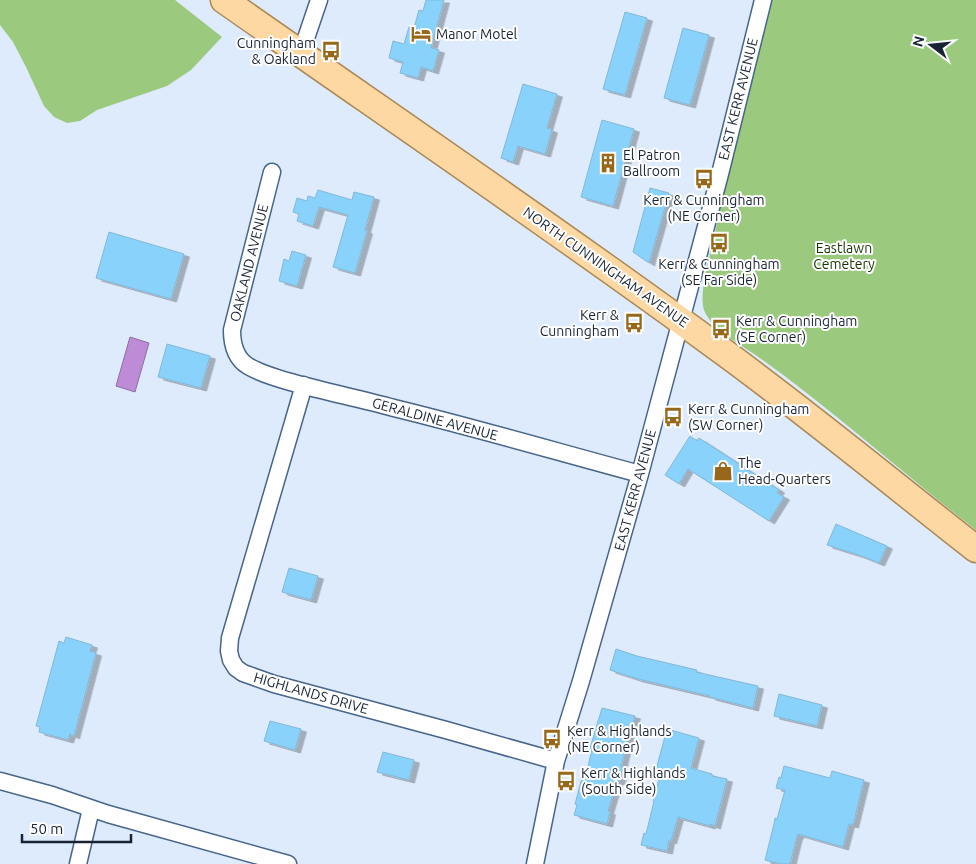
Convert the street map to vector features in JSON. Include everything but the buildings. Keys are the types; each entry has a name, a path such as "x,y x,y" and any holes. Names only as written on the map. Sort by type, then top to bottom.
{"main road":[{"name":"NORTH CUNNINGHAM AVENUE","path":"224,0 681,321 809,416 976,549"}],"street":[{"path":"301,53 319,0"},
{"name":"EAST KERR AVENUE","path":"535,864 556,761 581,681 640,474 720,174 763,0"},
{"name":"OAKLAND AVENUE","path":"236,354 232,344 232,330 272,172"},
{"name":"GERALDINE AVENUE","path":"236,354 249,367 278,378 640,474"},
{"name":"HIGHLANDS DRIVE","path":"304,385 230,638 229,652 236,668 274,684 556,761"},
{"path":"0,781 52,795 91,809 288,864"},
{"path":"78,864 91,809"}],"green space":[{"path":"0,0 175,0 222,37 191,70 167,86 97,110 80,121 67,123 54,117 44,106 13,42 0,25"},
{"name":"Eastlawn Cemetery","path":"772,0 976,0 976,530 813,398 717,328 710,321 703,306 703,289 707,267 742,113"}],"shaded area":[{"path":"130,337 149,343 135,392 116,386"}],"place":[{"name":"Manor Motel","path":"421,34"},
{"name":"Cunningham & Oakland","path":"331,51"},
{"name":"El Patron Ballroom","path":"608,163"},
{"name":"Kerr & Cunningham (NE Corner)","path":"704,179"},
{"name":"Kerr & Cunningham (SE Far Side)","path":"719,243"},
{"name":"Kerr & Cunningham","path":"634,323"},
{"name":"Kerr & Cunningham (SE Corner)","path":"721,329"},
{"name":"Kerr & Cunningham (SW Corner)","path":"673,417"},
{"name":"The Head-Quarters","path":"723,471"},
{"name":"Kerr & Highlands (NE Corner)","path":"552,739"},
{"name":"Kerr & Highlands (South Side)","path":"566,781"}]}
